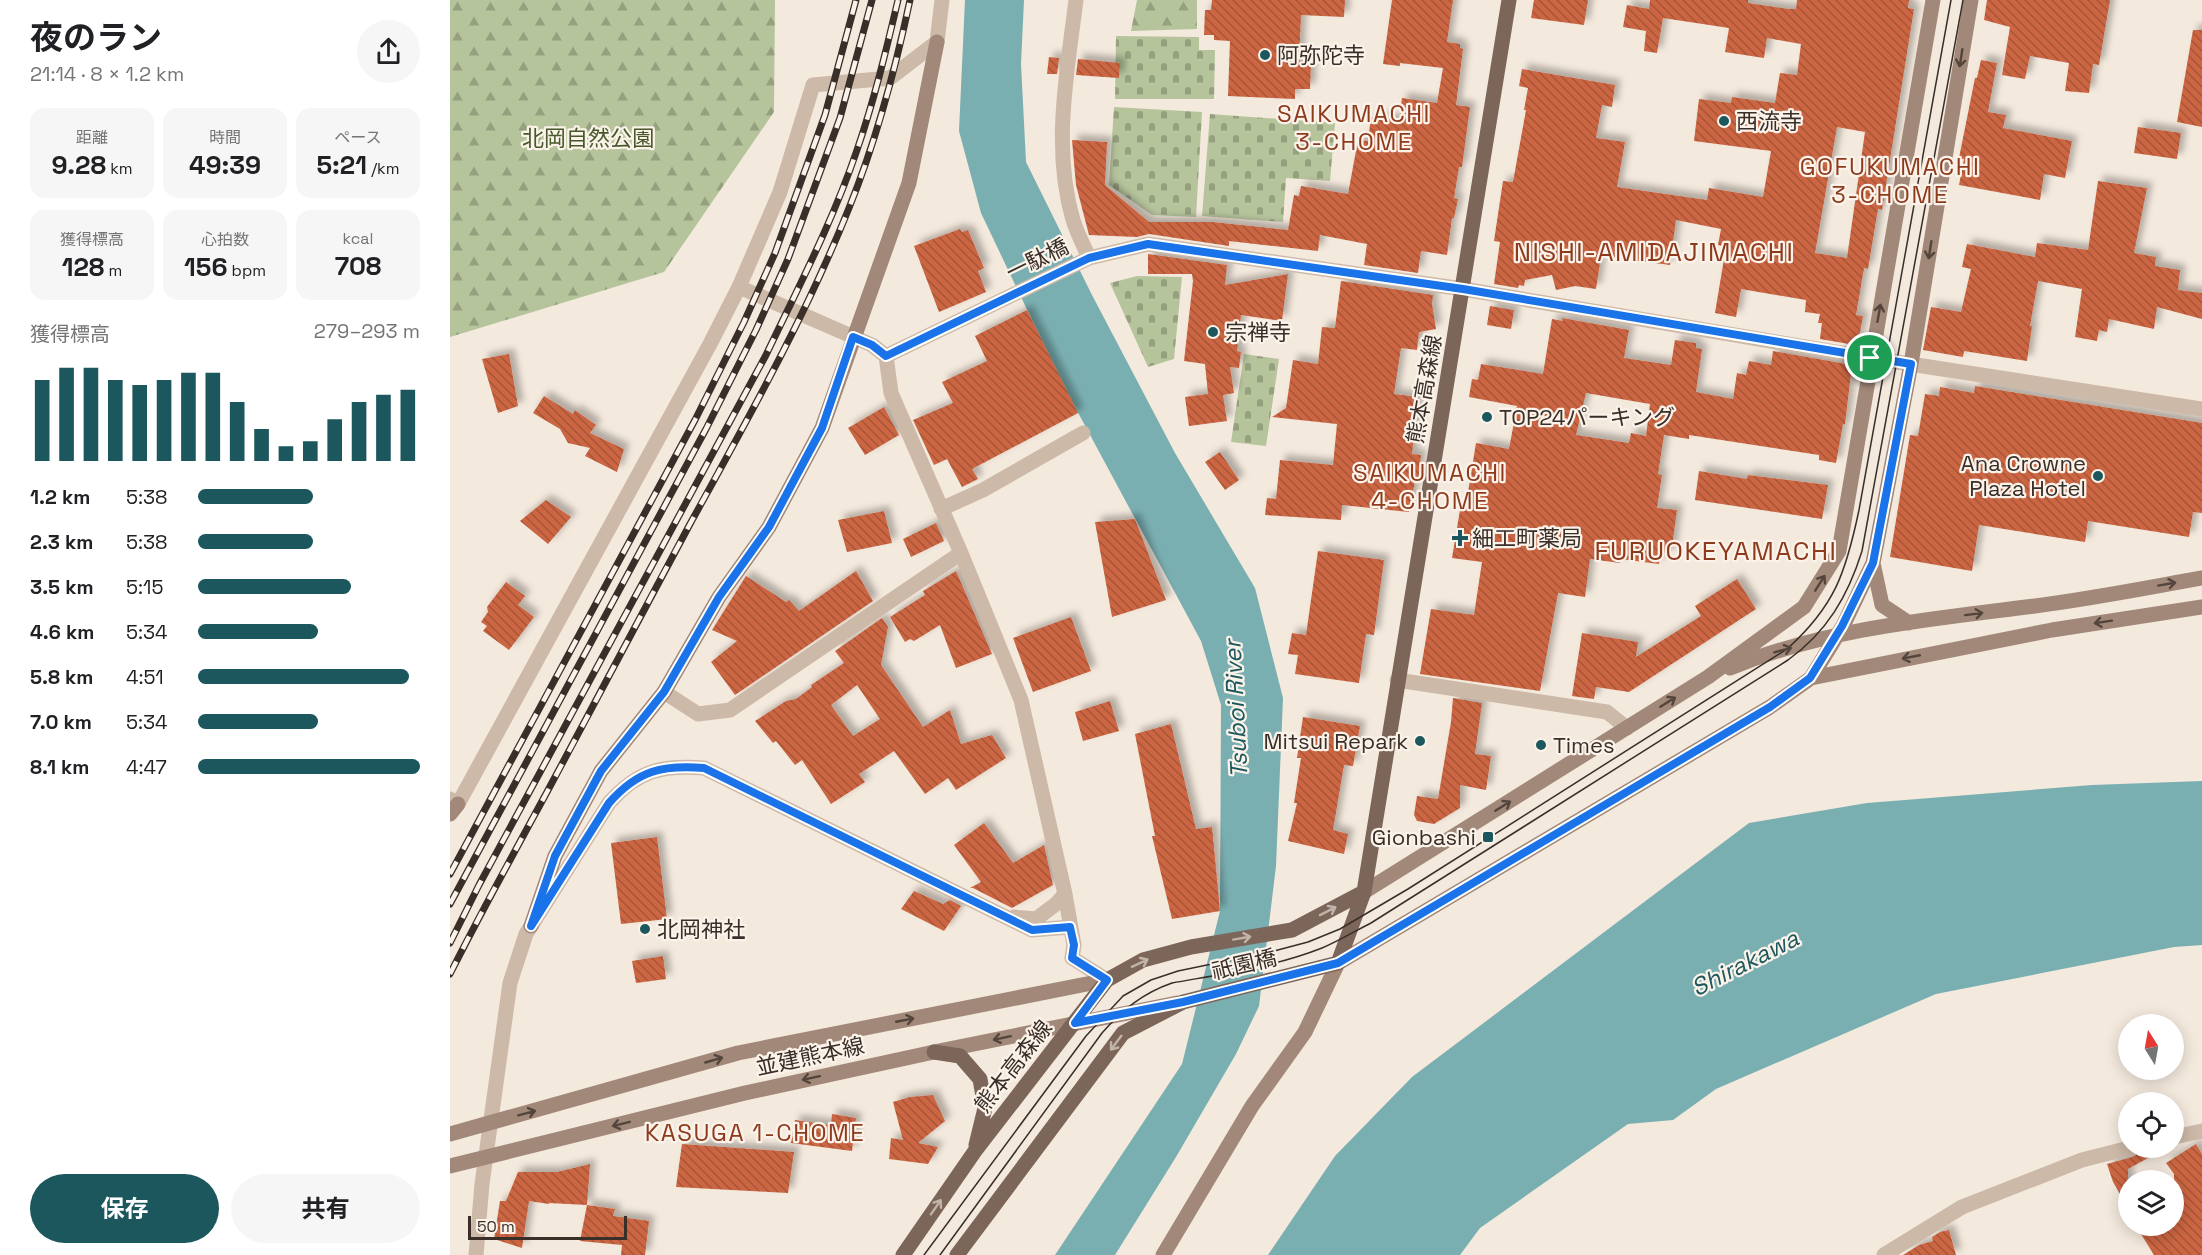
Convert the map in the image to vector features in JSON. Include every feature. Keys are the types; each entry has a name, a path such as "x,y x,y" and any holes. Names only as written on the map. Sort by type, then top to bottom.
{"main road":[{"name":"熊本高森線","path":"1338,963 1364,892 1509,0"},
{"name":"祇園橋","path":"1191,947 1292,930 1364,892"},
{"name":"熊本高森線","path":"903,1255 975,1151 1107,980 1143,960 1191,947"},
{"name":"祇園橋","path":"1188,1000 1338,963"},
{"path":"957,1255 1123,1033 1188,1000"},
{"path":"933,1052 960,1056 980,1079 985,1108 975,1151"}],"street":[{"path":"531,926 555,856 601,771 664,692 719,597 769,527 822,428 909,183 937,42 942,0"},
{"path":"1076,0 1063,102 1062,144 1064,176 1073,221 1089,258"},
{"path":"1364,892 1708,677 1804,607 1839,552 1870,358 1933,0"},
{"path":"1163,1255 1252,1106 1305,1032 1338,963 1770,707 1810,678 1836,636 1873,563 1911,364 1971,0"},
{"path":"453,806 699,365 739,287 780,192 813,85 890,78 937,42"},
{"name":"一駄橋","path":"886,356 1089,258 1148,244 1463,289 1870,358 2202,409"},
{"path":"739,287 872,345 886,356 891,393 961,553 1021,700 1065,894 1074,945 1072,958 1107,980"},
{"path":"941,509 982,490 1083,433"},
{"path":"664,692 698,714 730,710 961,553"},
{"path":"1873,563 1882,605 1909,623"},
{"path":"1708,677 1756,657 1858,630 2048,604 2202,578"},
{"path":"1810,678 2052,630 2202,607"},
{"path":"1397,680 1607,712 1627,728"},
{"path":"476,1255 490,1122 510,983 526,934 609,803 623,787 652,771 677,766 704,768 1032,930 1070,927"},
{"path":"1008,917 1035,919 1056,904 1065,894"},
{"name":"並建熊本線","path":"450,1134 738,1053 1107,980"},
{"name":"並建熊本線","path":"450,1166 745,1093 1188,1000"},
{"path":"2184,1135 2202,1131"},
{"path":"1884,1255 1962,1207 2082,1160 2118,1151"}],"green space":[{"name":"北岡自然公園","path":"450,0 775,0 774,112 664,272 450,337"},
{"path":"1137,0 1197,0 1197,29 1131,31"},
{"path":"1116,36 1199,37 1199,50 1215,50 1214,99 1115,99"},
{"path":"1114,107 1202,112 1196,217 1152,215 1109,185"},
{"path":"1210,114 1335,123 1330,181 1286,178 1283,222 1202,216"},
{"path":"1137,276 1182,277 1174,359 1148,367 1110,283"},
{"path":"1244,354 1279,359 1266,446 1231,442"}],"water":[{"name":"Tsuboi River","path":"965,0 1024,0 1021,64 1026,162 1092,295 1175,453 1255,588 1283,698 1276,866 1259,1006 1236,1054 1115,1255 1055,1255 1182,1064 1220,911 1221,705 1201,641 1061,381 981,213 959,131"},
{"name":"Shirakawa","path":"2202,781 2202,945 2174,947 1936,994 1716,1089 1673,1120 1628,1124 1480,1228 1460,1255 1268,1255 1335,1156 1412,1077 1749,823 1867,803 2092,785"}],"building":[{"name":"阿弥陀寺","path":"1212,0 1345,0 1344,17 1301,15 1299,61 1311,62 1310,89 1295,89 1295,99 1228,96 1230,41 1214,40 1214,35 1204,35 1205,10 1211,10"},
{"path":"1392,0 1453,0 1447,42 1460,44 1460,48 1463,49 1456,105 1470,107 1462,167 1459,167 1454,198 1458,199 1454,218 1452,218 1447,255 1421,251 1418,273 1364,265 1367,244 1320,235 1318,251 1229,241 1229,246 1149,234 1137,237 1089,235 1076,185 1072,140 1107,142 1105,185 1149,222 1212,222 1288,230 1294,195 1299,196 1301,186 1348,194 1358,140 1368,141 1371,117 1399,120 1402,98 1437,103 1443,68 1400,63 1400,66 1383,64"},
{"path":"1534,0 1588,0 1584,25 1531,18"},
{"path":"1650,0 1748,0 1748,3 1796,9 1797,0 1909,0 1908,8 1914,9 1882,210 1878,209 1868,269 1864,268 1856,315 1863,316 1855,345 1820,339 1822,323 1818,323 1820,314 1805,312 1806,300 1741,289 1736,317 1715,313 1726,247 1718,245 1721,229 1676,220 1670,265 1601,256 1596,289 1575,286 1556,290 1552,275 1525,280 1524,286 1519,285 1518,288 1494,284 1500,242 1494,241 1503,181 1513,182 1526,110 1524,110 1528,88 1519,86 1522,69 1615,85 1612,107 1602,105 1596,138 1625,142 1617,187 1707,200 1709,188 1763,197 1771,151 1694,141 1699,99 1731,103 1732,97 1775,103 1780,73 1797,75 1801,44 1767,38 1764,58 1725,52 1729,28 1663,18 1657,53 1644,51 1646,31 1623,27 1627,5 1649,9","holes":["1837,127 1865,132 1847,258 1815,253"]},
{"path":"1987,0 2110,0 2099,65 2093,64 2089,93 2065,91 2069,63 2030,56 2025,79 2002,75 2010,27 1984,20"},
{"path":"2193,30 2202,30 2202,127 2177,122"},
{"path":"1049,57 1059,58 1057,74 1047,74"},
{"path":"1078,59 1120,63 1119,78 1076,75"},
{"path":"1981,60 1997,63 1988,112 2006,115 2003,128 2072,141 2065,178 2044,174 2040,200 1959,185 1964,159 1959,158 1975,78 1977,78"},
{"path":"2138,127 2181,133 2177,159 2134,153"},
{"path":"2098,181 2147,188 2134,253 2156,257 2155,266 2180,270 2178,290 2202,293 2202,319 2157,307 2154,329 2109,319 2107,332 2099,330 2097,341 2075,337 2082,289 2038,281 2027,361 1964,351 1963,357 1923,350 1931,307 1961,312 1971,269 1962,267 1967,244 2035,257 2037,243 2088,250"},
{"path":"960,229 962,232 968,230 984,268 978,271 986,292 939,312 914,246"},
{"path":"1148,254 1227,265 1225,285 1288,274 1282,321 1241,315 1237,351 1241,352 1239,368 1230,367 1234,393 1223,395 1227,421 1189,426 1185,397 1208,394 1205,364 1184,361 1192,274 1148,274"},
{"path":"1341,281 1433,295 1436,329 1419,332 1417,350 1401,348 1394,394 1418,397 1412,454 1421,455 1418,481 1415,481 1409,512 1342,505 1341,520 1265,515 1267,498 1276,499 1280,460 1333,465 1337,424 1272,417 1286,408 1293,360 1318,364 1322,327 1335,328"},
{"path":"1490,306 1514,310 1511,329 1487,325"},
{"path":"1027,310 1078,413 972,469 978,479 962,487 947,459 934,465 913,420 953,403 942,382 987,361 975,336"},
{"path":"1562,318 1629,330 1624,358 1671,365 1675,340 1696,343 1696,348 1702,349 1696,392 1733,399 1737,373 1746,375 1749,361 1771,365 1773,351 1852,365 1845,424 1843,424 1836,463 1819,460 1819,455 1689,435 1689,439 1664,435 1658,474 1662,475 1657,508 1677,510 1671,554 1660,552 1659,564 1620,559 1620,563 1590,559 1585,597 1558,593 1540,691 1420,674 1431,609 1474,615 1482,562 1452,558 1460,510 1465,511 1476,443 1509,449 1517,406 1469,397 1472,379 1478,380 1481,364 1543,374 1552,319 1563,321","holes":["1586,393 1650,404 1646,436 1631,433 1629,443 1576,435"]},
{"path":"509,354 518,406 498,413 482,359"},
{"name":"Ana Crowne Plaza Hotel","path":"1975,386 2202,423 2202,513 2193,512 2189,537 2088,521 2085,542 1979,525 1972,571 1890,557 1910,435 1918,436 1925,394 1939,396 1940,387 1974,393"},
{"path":"544,396 573,414 575,410 596,425 590,433 624,449 617,472 585,456 590,448 568,443 560,429 533,413"},
{"path":"884,407 899,435 865,455 848,428"},
{"path":"1220,452 1239,480 1225,490 1205,462"},
{"path":"1699,471 1747,479 1748,475 1828,485 1822,519 1695,500"},
{"path":"546,500 571,517 548,544 520,521"},
{"path":"884,511 892,543 847,552 838,520"},
{"path":"1135,519 1166,600 1112,617 1095,522"},
{"path":"936,523 944,541 911,557 903,539"},
{"path":"1318,551 1384,560 1374,635 1366,634 1359,683 1295,674 1298,655 1288,654 1292,633 1306,635"},
{"path":"856,571 873,601 735,695 711,662 737,641 712,630 746,576 786,602 789,600 799,611"},
{"path":"956,571 992,654 956,668 940,625 914,641 910,639 905,642 890,617 925,595 923,591"},
{"path":"1737,579 1756,609 1629,692 1596,687 1594,699 1572,696 1582,633 1638,642 1636,657 1701,616 1695,606"},
{"path":"506,582 525,596 518,605 534,617 509,650 483,631 487,626 481,622 488,612 487,607"},
{"path":"1071,617 1091,671 1033,692 1013,638"},
{"path":"882,618 888,627 881,665 923,727 950,710 961,744 992,735 1006,758 956,790 948,778 925,794 894,751 859,774 865,782 831,804 802,760 795,765 776,741 773,743 755,721 786,701 796,699 812,687 811,685 844,663 835,651","holes":["857,685 880,719 853,736 831,705"]},
{"path":"1453,698 1482,703 1475,754 1491,756 1486,790 1460,785 1460,808 1434,824 1417,821 1414,815 1417,796 1438,799"},
{"path":"1110,701 1119,731 1083,741 1075,712"},
{"path":"1303,717 1360,726 1353,766 1344,765 1333,830 1348,834 1344,854 1288,841 1297,803 1294,803 1301,758 1297,758"},
{"path":"1171,724 1196,829 1212,827 1220,911 1172,919 1152,836 1155,836 1135,734"},
{"path":"984,823 1013,863 1044,845 1053,885 1012,908 970,888 981,882 954,845"},
{"path":"657,837 667,919 621,924 611,843"},
{"path":"914,891 943,904 950,900 961,906 944,931 901,909"},
{"path":"663,956 666,979 636,983 632,961"},
{"path":"933,1095 945,1121 918,1143 938,1147 928,1164 889,1159 891,1138 903,1140 893,1102 910,1097"},
{"path":"832,1114 856,1118 852,1151 791,1143 795,1120 831,1125"},
{"path":"682,1144 794,1152 788,1193 676,1187"},
{"path":"2196,1144 2202,1154 2202,1255 2154,1255 2142,1236 2184,1236 2184,1170 2171,1170 2166,1163 2174,1158 2184,1158 2184,1152"},
{"path":"2128,1158 2148,1158 2128,1170 2118,1170 2118,1191 2107,1164"},
{"path":"590,1164 587,1205 529,1201 522,1248 494,1239 500,1201 506,1201 518,1172 557,1172"},
{"path":"587,1205 615,1209 613,1216 649,1221 645,1255 621,1255 622,1245 580,1241"},
{"path":"1949,1230 1956,1255 1903,1255 1919,1245 1933,1241 1932,1237 1940,1232"}],"tram line":[{"path":"924,1255 1086,1036 1123,996 1151,980 1178,971 1274,951 1308,942 1340,929 1408,889 1787,649 1817,618 1836,587 1843,570 1859,510 1951,0"},
{"path":"940,1255 1102,1033 1134,1003 1172,983 1248,969 1304,955 1371,923 1788,660 1825,625 1843,598 1862,551 1963,0"}],"railway":[{"path":"450,874 695,420 744,322 775,253 825,115 856,0"},
{"path":"450,904 706,429 756,330 788,259 840,118 872,0"},
{"path":"450,943 479,885 766,355 803,279 837,203 857,150 898,0"},
{"path":"450,974 754,407 814,289 868,157 898,53 910,0"}],"place":[{"name":"阿弥陀寺","path":"1265,55"},
{"name":"西流寺","path":"1724,121"},
{"name":"宗禅寺","path":"1213,332"},
{"name":"TOP24パーキング","path":"1487,417"},
{"name":"Ana Crowne Plaza Hotel","path":"2098,476"},
{"name":"細工町薬局","path":"1460,538"},
{"name":"Mitsui Repark","path":"1420,741"},
{"name":"Times","path":"1541,745"},
{"name":"Gionbashi","path":"1488,837"},
{"name":"北岡神社","path":"645,929"}],"district":[{"name":"SAIKUMACHI 3-CHOME","path":"1354,128"},
{"name":"GOFUKUMACHI 3-CHOME","path":"1890,181"},
{"name":"NISHI-AMIDAJIMACHI","path":"1654,252"},
{"name":"SAIKUMACHI 4-CHOME","path":"1430,487"},
{"name":"FURUOKEYAMACHI","path":"1716,551"},
{"name":"KASUGA 1-CHOME","path":"755,1133"}],"route":[{"path":"1148,244 1463,289 1870,358 1911,364 1873,563 1842,626 1810,678 1770,707 1338,963 1183,1002 1075,1023 1107,980 1072,958 1074,945 1070,927 1032,930 704,768 677,766 652,771 623,787 609,803 531,926 555,856 601,771 664,692 719,597 769,527 822,428 853,337 872,345 886,356 1089,258 1148,244"}]}
